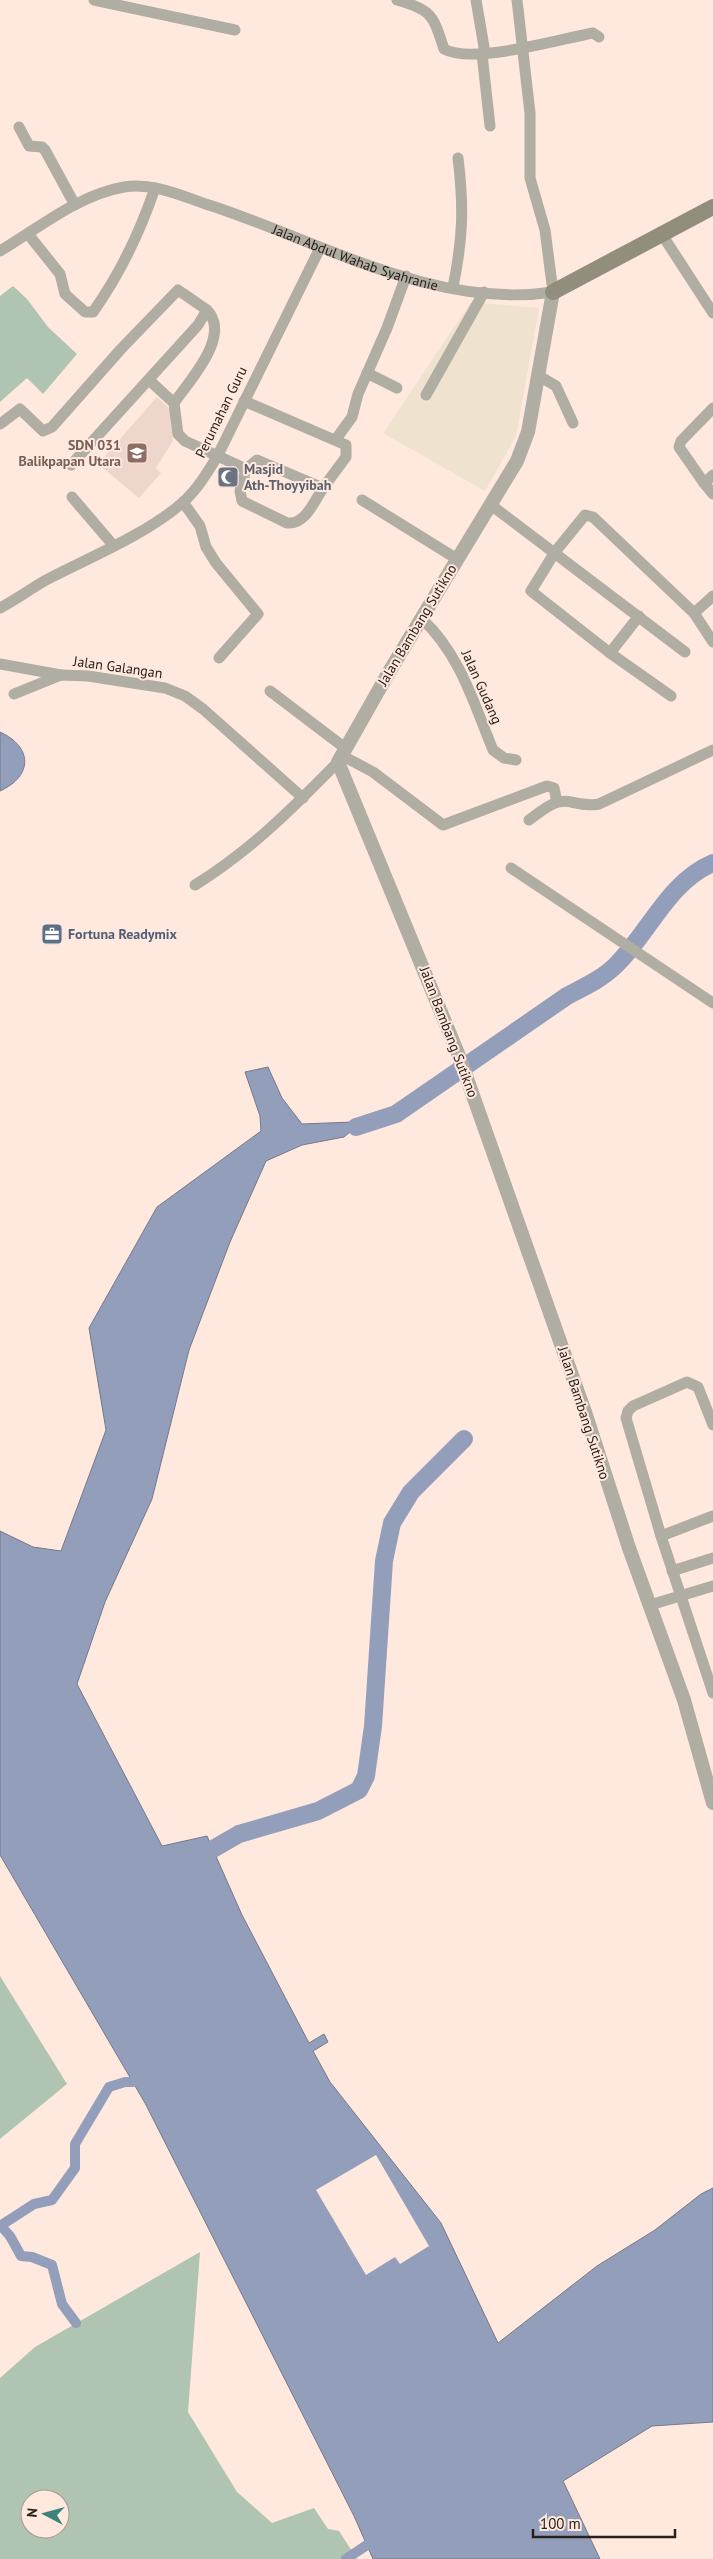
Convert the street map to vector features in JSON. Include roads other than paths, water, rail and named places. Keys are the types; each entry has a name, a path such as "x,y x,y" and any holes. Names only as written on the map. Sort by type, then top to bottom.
{"main road":[{"name":"Jalan Abdul Wahab Syahranie","path":"553,292 713,207"}],"street":[{"path":"94,0 235,30"},
{"path":"476,0 490,126"},
{"path":"517,0 530,113 530,178 545,230 553,292"},
{"path":"402,1 429,13 435,20 444,49 456,54 483,54 523,48 552,40 593,33 599,37"},
{"path":"19,127 29,146 42,147 45,150 75,205"},
{"path":"453,287 461,247 463,201 458,158"},
{"name":"Jalan Abdul Wahab Syahranie","path":"0,250 75,205 123,188 155,188 246,218 377,269 453,287 484,292 514,295 553,292"},
{"path":"28,234 60,274 65,294 85,312 93,312 122,267 147,213 155,188"},
{"path":"662,234 713,314"},
{"name":"Perumahan Guru","path":"0,608 44,581 91,559 158,520 183,502 198,485 217,457 320,248"},
{"path":"336,439 352,417 358,394 387,328 406,276"},
{"path":"0,424 20,409 43,431 52,427 121,349 178,290 207,310 214,323 210,353 174,403"},
{"path":"426,395 484,292"},
{"name":"Jalan Bambang Sutikno","path":"553,292 526,439 518,461 457,559 341,755 459,1056 582,1403 626,1540 684,1700 713,1803"},
{"path":"71,465 198,325 207,310"},
{"path":"367,373 397,388"},
{"path":"539,376 556,386 573,423"},
{"path":"149,380 174,403 178,434 185,440 217,457 246,469"},
{"path":"244,401 336,439 346,445 346,457 306,515 293,523 287,523 242,501 240,491 246,469 257,460 323,488"},
{"path":"713,408 680,441 679,447 713,494"},
{"path":"704,483 713,474"},
{"path":"72,497 113,545"},
{"path":"362,500 457,559"},
{"path":"183,502 200,526 206,547 216,563 258,614 219,658"},
{"path":"491,505 685,652"},
{"path":"671,696 610,653 531,591 555,552 584,515 593,517 694,613 713,642"},
{"path":"694,613 713,596"},
{"path":"610,653 639,616"},
{"name":"Jalan Gudang","path":"422,619 438,634 452,654 493,750 504,758 516,760"},
{"path":"0,664 61,675"},
{"name":"Jalan Galangan","path":"14,694 61,675 88,676 165,688 184,696 203,709 303,798"},
{"path":"270,691 341,755 373,772 443,825 547,786 554,788 557,802"},
{"path":"529,820 548,806 557,802 570,801 590,805 598,804 713,750"},
{"path":"195,885 243,853 303,798 341,755"},
{"path":"511,868 713,1003"},
{"path":"713,1425 698,1387 687,1382 633,1406 628,1411 626,1418 661,1536 713,1693"},
{"path":"661,1536 713,1516"},
{"path":"672,1570 713,1558"},
{"path":"650,1605 713,1586"}],"water":[{"path":"0,732 19,745 25,762 19,778 0,791"},
{"path":"268,1067 282,1098 302,1124 353,1122 356,1127 344,1137 302,1145 266,1161 230,1242 189,1350 152,1499 105,1602 77,1684 162,1846 207,1836 242,1915 309,2043 324,2034 328,2042 313,2051 330,2082 441,2223 498,2343 597,2266 655,2230 701,2194 713,2188 713,2422 652,2426 563,2481 600,2559 373,2559 354,2516 145,2103 0,1855 0,1531 33,1547 61,1551 106,1430 89,1328 157,1207 261,1131 260,1116 245,1072"}],"waterway":[{"path":"356,1127 396,1114 567,996 605,974 628,952 671,895 697,872 713,863"},
{"path":"213,1849 239,1834 318,1811 359,1790 366,1776 373,1726 384,1561 392,1523 411,1492 464,1439"},
{"path":"0,2226 34,2204 52,2200 75,2168 75,2144 109,2087 125,2082 133,2082"},
{"path":"1,2226 10,2236 21,2256 32,2257 52,2265 62,2304 76,2323"},
{"path":"346,2559 367,2545"}],"place":[{"name":"SDN 031 Balikpapan Utara","path":"137,453"},
{"name":"Masjid Ath-Thoyyibah","path":"228,477"},
{"name":"Fortuna Readymix","path":"52,934"}]}
